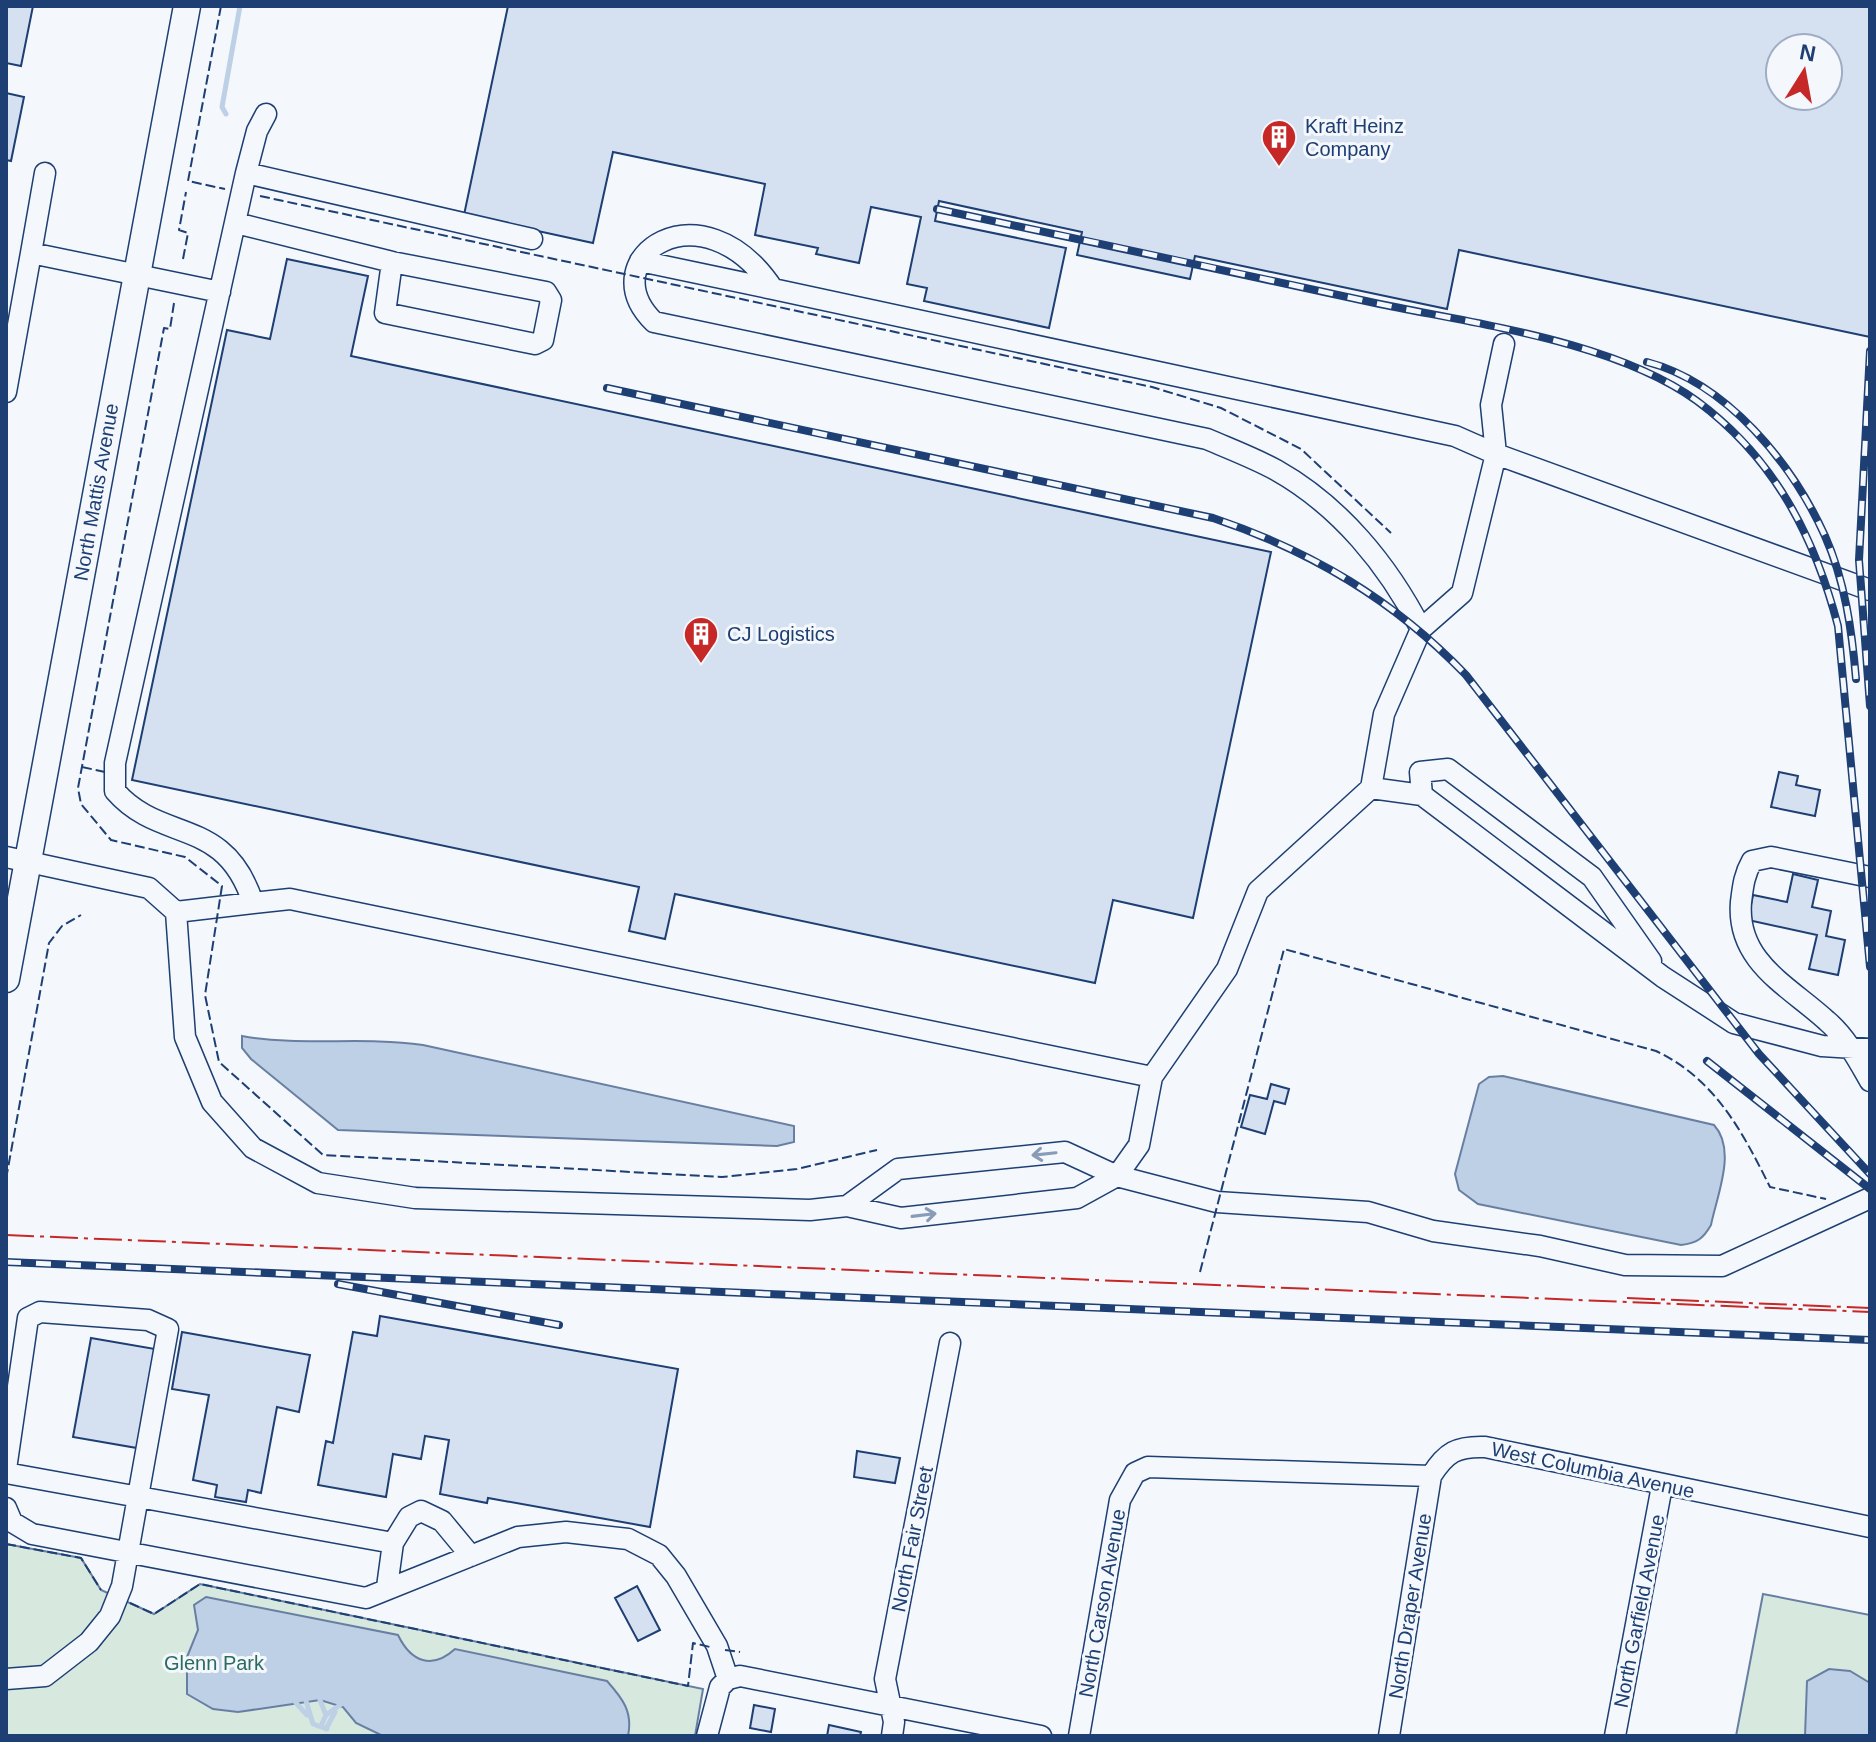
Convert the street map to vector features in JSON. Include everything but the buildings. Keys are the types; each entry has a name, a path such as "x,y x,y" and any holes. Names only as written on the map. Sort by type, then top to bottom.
{"main road":[{"name":"North Mattis Avenue","path":"6,979 17,859 136,275 187,6"}],"street":[{"path":"253,903 244,875 225,852 190,831 129,807 115,791 115,763 246,173 257,131 266,114"},
{"path":"6,392 45,173"},
{"path":"246,173 532,239"},
{"path":"236,223 392,262 546,292 551,300 543,340 535,344 385,313 392,262"},
{"path":"773,289 757,265 735,247 698,235 665,238 647,250 640,261 636,294 642,309 654,322 1207,439 1277,470 1330,509 1367,547 1401,590 1421,629"},
{"path":"31,253 220,292"},
{"path":"640,261 1455,436 1496,454 1870,590"},
{"path":"17,859 149,888 176,912 185,1037 212,1102 253,1148 318,1183 415,1198 810,1210 847,1206 901,1218 1077,1198 1117,1176 1139,1145 1152,1077 1227,969 1258,891 1371,788 1384,714 1421,629 1462,593 1496,454 1491,405 1504,344"},
{"path":"1422,795 1420,772 1448,769 1592,877 1663,977"},
{"path":"1371,788 1422,795 1663,977 1734,1023 1822,1046 1861,1049"},
{"path":"1870,877 1771,857 1752,861 1743,876 1740,921 1751,955 1794,996 1861,1049 1870,1081"},
{"path":"176,912 290,899 1152,1077"},
{"path":"847,1206 898,1169 1065,1152 1117,1176 1217,1202 1368,1212 1433,1231 1540,1246 1625,1265 1722,1266 1870,1198"},
{"path":"6,1316 28,1318 40,1312 148,1320 168,1329 122,1586 110,1616 89,1642 45,1676 6,1679"},
{"path":"28,1318 6,1471 393,1543"},
{"name":"North Fair Street","path":"892,1736 894,1722 885,1679 950,1343"},
{"name":"West Columbia Avenue","path":"1431,1476 1443,1457 1452,1450 1485,1447 1870,1527"},
{"name":"North Carson Avenue","path":"1079,1736 1120,1500 1135,1473 1148,1467 1169,1466 1392,1477 1431,1476"},
{"name":"North Draper Avenue","path":"1389,1736 1431,1476"},
{"name":"North Garfield Avenue","path":"1615,1736 1662,1486"},
{"path":"6,1508 12,1522 32,1534 366,1598 518,1537 566,1532 628,1539 659,1555 676,1576 717,1646 728,1679"},
{"path":"387,1587 393,1543 409,1517 421,1511 442,1521 471,1556"},
{"path":"707,1736 720,1687 728,1679 740,1676 1041,1736"}],"green space":[{"name":"Glenn Park","path":"6,1544 81,1558 101,1590 154,1614 200,1584 703,1689 695,1736 6,1736"},
{"path":"1763,1594 1870,1615 1870,1736 1736,1736"}],"water":[{"path":"242,1036 287,1041 377,1041 423,1045 794,1126 794,1142 777,1146 338,1130 251,1059 242,1048"},
{"path":"1503,1076 1714,1125 1721,1135 1725,1160 1711,1225 1705,1234 1699,1240 1681,1245 1478,1204 1459,1190 1455,1174 1479,1084 1489,1077"},
{"path":"206,1597 398,1635 409,1652 423,1660 438,1659 455,1649 607,1681 625,1706 629,1720 628,1736 383,1736 356,1723 343,1707 320,1700 238,1712 213,1709 187,1694 187,1657 198,1630 194,1605"},
{"path":"1829,1669 1850,1671 1870,1683 1870,1736 1805,1736 1807,1681"}],"waterway":[{"path":"226,114 222,107 240,6"},
{"path":"320,1700 326,1715"},
{"path":"306,1701 313,1724 327,1729"},
{"path":"296,1703 307,1715"},
{"path":"321,1726 326,1715 340,1705"},
{"path":"326,1729 335,1712"}],"railway":[{"path":"937,209 1542,337 1626,363 1663,380 1697,401 1724,423 1769,473 1803,530 1828,593 1838,626 1870,967"},
{"path":"1870,351 1859,560 1870,706"},
{"path":"1647,362 1704,388 1730,407 1754,430 1795,481 1825,536 1838,571 1850,625 1856,679"},
{"path":"607,388 1213,518 1284,546 1349,581 1410,623 1466,675 1759,1054 1870,1174"},
{"path":"1707,1061 1870,1189"},
{"path":"6,1262 1870,1340"},
{"path":"338,1284 559,1325"}],"fence":[{"path":"221,6 188,181 225,189"},
{"path":"183,259 188,233 179,230 186,192"},
{"path":"260,196 1152,387 1221,408 1301,449 1391,533"},
{"path":"174,303 170,329 164,328 78,788 81,804 111,840 185,857 222,886 205,995 219,1062 323,1155 722,1177 797,1169 877,1150"},
{"path":"82,767 105,772"},
{"path":"6,1179 49,943 62,926 81,915"},
{"path":"1200,1272 1284,949 1656,1051 1695,1076 1725,1108 1770,1187 1826,1199"},
{"path":"6,1368 6,1375"},
{"path":"6,1544 81,1558 101,1590"},
{"path":"130,1603 154,1614 200,1584 688,1686 693,1643 710,1647"},
{"path":"725,1650 740,1652"}],"power":[{"path":"6,1235 1870,1312"},
{"path":"1627,1298 1870,1308"}],"place":[{"name":"Kraft Heinz Company","path":"1279,168"},
{"name":"CJ Logistics","path":"701,665"}]}
